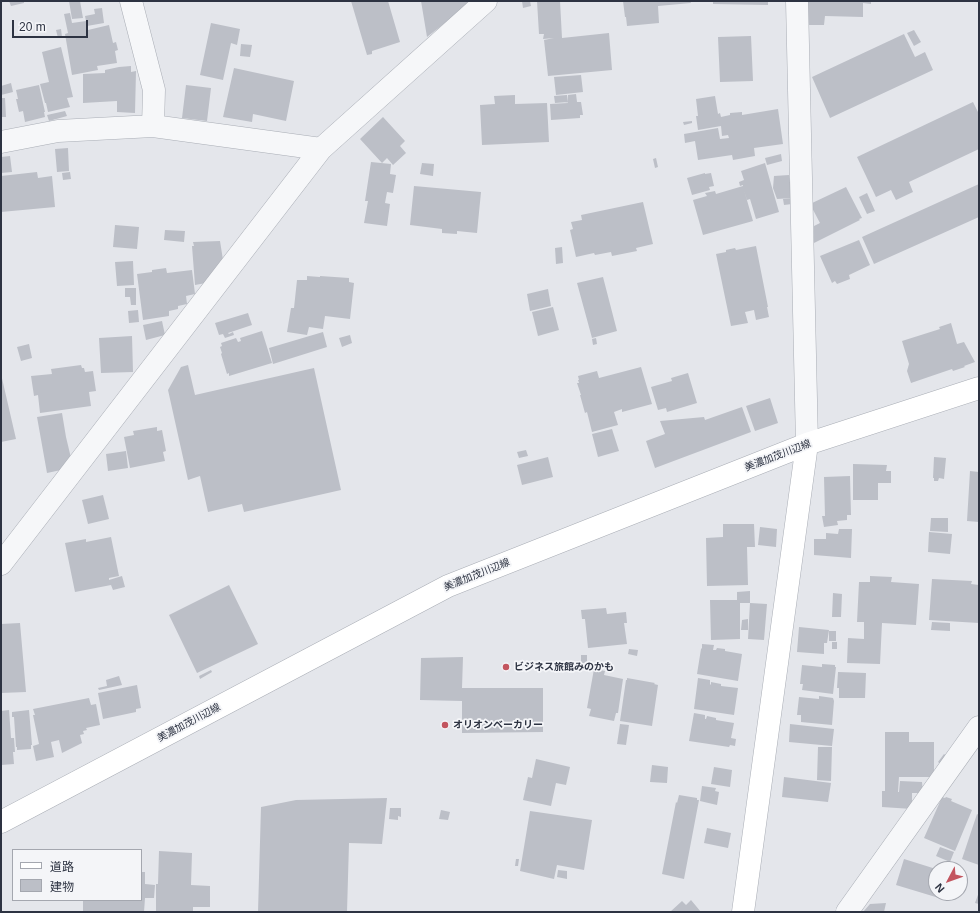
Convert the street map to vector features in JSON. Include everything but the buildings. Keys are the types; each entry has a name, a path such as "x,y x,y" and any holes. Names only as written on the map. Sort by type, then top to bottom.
{"main road":[{"name":"美濃加茂川辺線","path":"1,822 448,586 807,444 979,388"},
{"path":"744,912 807,444"}],"street":[{"path":"131,1 154,90 153,126"},
{"path":"1,564 321,149 486,1"},
{"path":"797,1 807,444"},
{"path":"1,142 58,131 153,126 321,149"},
{"path":"847,912 979,727"}],"place":[{"name":"ビジネス旅館みのかも","path":"506,667"},
{"name":"オリオンベーカリー","path":"445,725"}]}
